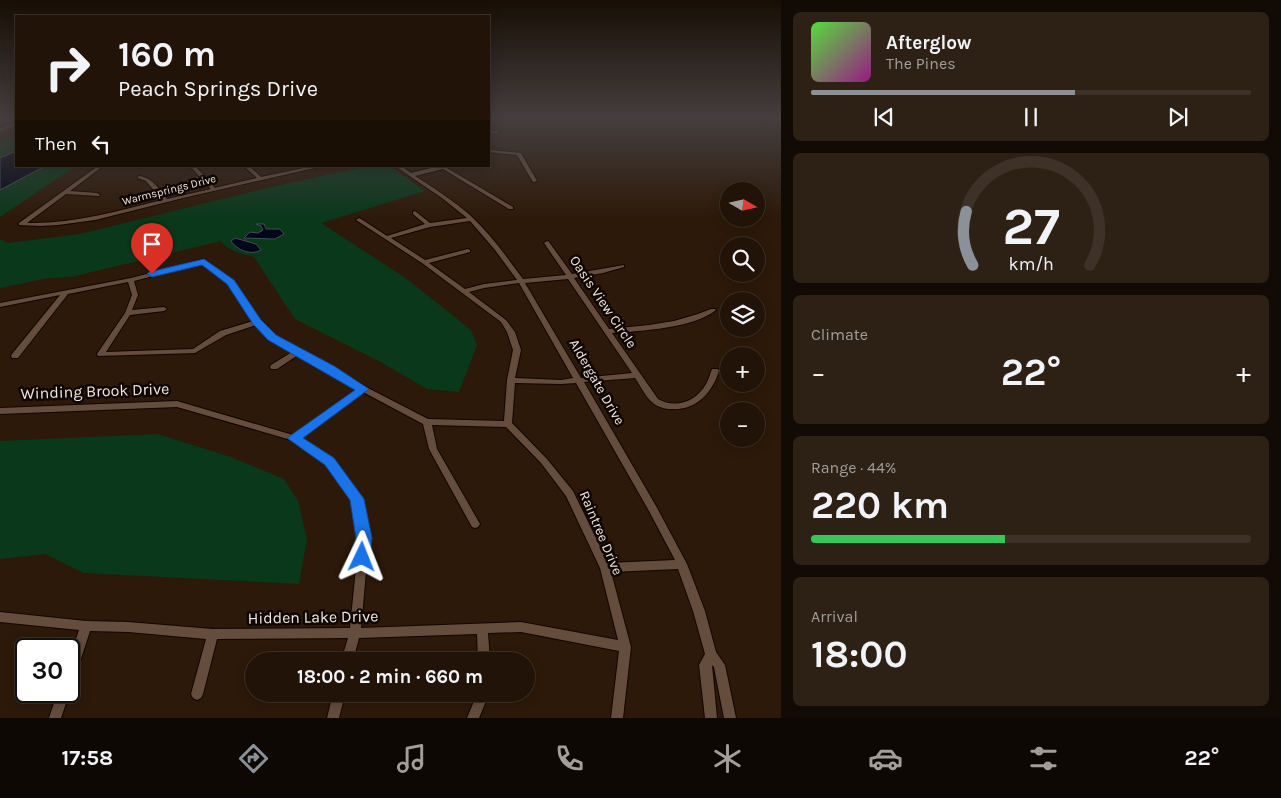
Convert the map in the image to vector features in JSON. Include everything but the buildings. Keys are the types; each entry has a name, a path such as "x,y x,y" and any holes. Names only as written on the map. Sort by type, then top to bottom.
{"street":[{"path":"494,152 519,154 535,181"},
{"path":"65,192 99,167"},
{"path":"193,167 214,189"},
{"path":"247,167 260,179"},
{"name":"Aldergate Drive","path":"399,167 442,196 470,219 505,258 521,281 653,509 682,564 699,610 711,656 719,665 730,718"},
{"path":"411,175 445,167 511,208"},
{"name":"Warmsprings Drive","path":"65,192 21,224 60,224 88,220 302,168"},
{"path":"140,177 148,180 166,200"},
{"path":"65,192 97,195"},
{"path":"415,213 429,225"},
{"path":"386,238 429,225 470,219"},
{"path":"0,306 131,280 204,261 230,282 257,322 272,338 363,389 427,422 508,424 511,380 517,350 511,332 504,321 424,262 359,220"},
{"name":"Oasis View Circle","path":"547,243 656,401 662,406 679,408 701,396 708,389 715,371"},
{"path":"424,262 468,251"},
{"path":"465,291 521,281 598,274 622,266"},
{"path":"131,280 135,295 128,313 101,354 195,350 223,334 257,322"},
{"path":"15,356 64,294"},
{"path":"128,313 164,309"},
{"path":"608,331 662,327 682,323 713,310"},
{"path":"274,367 297,352"},
{"path":"511,380 561,382 638,375"},
{"path":"294,438 363,389"},
{"name":"Winding Brook Drive","path":"0,411 177,404 294,438 329,462 357,499 364,538 354,633 349,652"},
{"path":"427,422 433,449 475,524"},
{"name":"Raintree Drive","path":"508,424 544,461 570,494 605,568 625,647 617,718"},
{"path":"605,568 682,564"},
{"name":"Hidden Lake Drive","path":"0,617 86,626 128,627 213,634 354,633 521,627 625,647"},
{"path":"80,644 86,626"},
{"path":"482,628 483,652"},
{"path":"198,694 213,634"},
{"name":"Aldergate Drive","path":"711,656 705,665 711,718"},
{"path":"333,718 337,702"},
{"path":"473,718 480,702"},
{"path":"55,718 60,703"}],"green space":[{"path":"0,152 15,152 15,167 75,167 0,217"},
{"path":"362,167 390,167 425,191 321,223 407,279 471,330 477,345 459,392 427,389 379,361 295,319 254,257 231,250 221,241 71,277 49,278 0,288 0,239 8,243 80,234 263,189"},
{"path":"157,434 231,457 284,479 298,501 307,539 299,584 84,573 45,554 0,559 0,441"}],"water":[{"path":"15,152 15,167 43,167 0,190 0,158"},
{"path":"256,224 264,224 266,229 280,229 284,234 275,239 244,238 250,232 258,233 263,230 261,226"},
{"path":"235,238 256,244 261,250 249,252 240,249 231,241"}],"route":[{"path":"152,274 204,261 230,282 257,322 272,338 363,389 294,438 329,462 357,499 364,538 362,557"}]}
